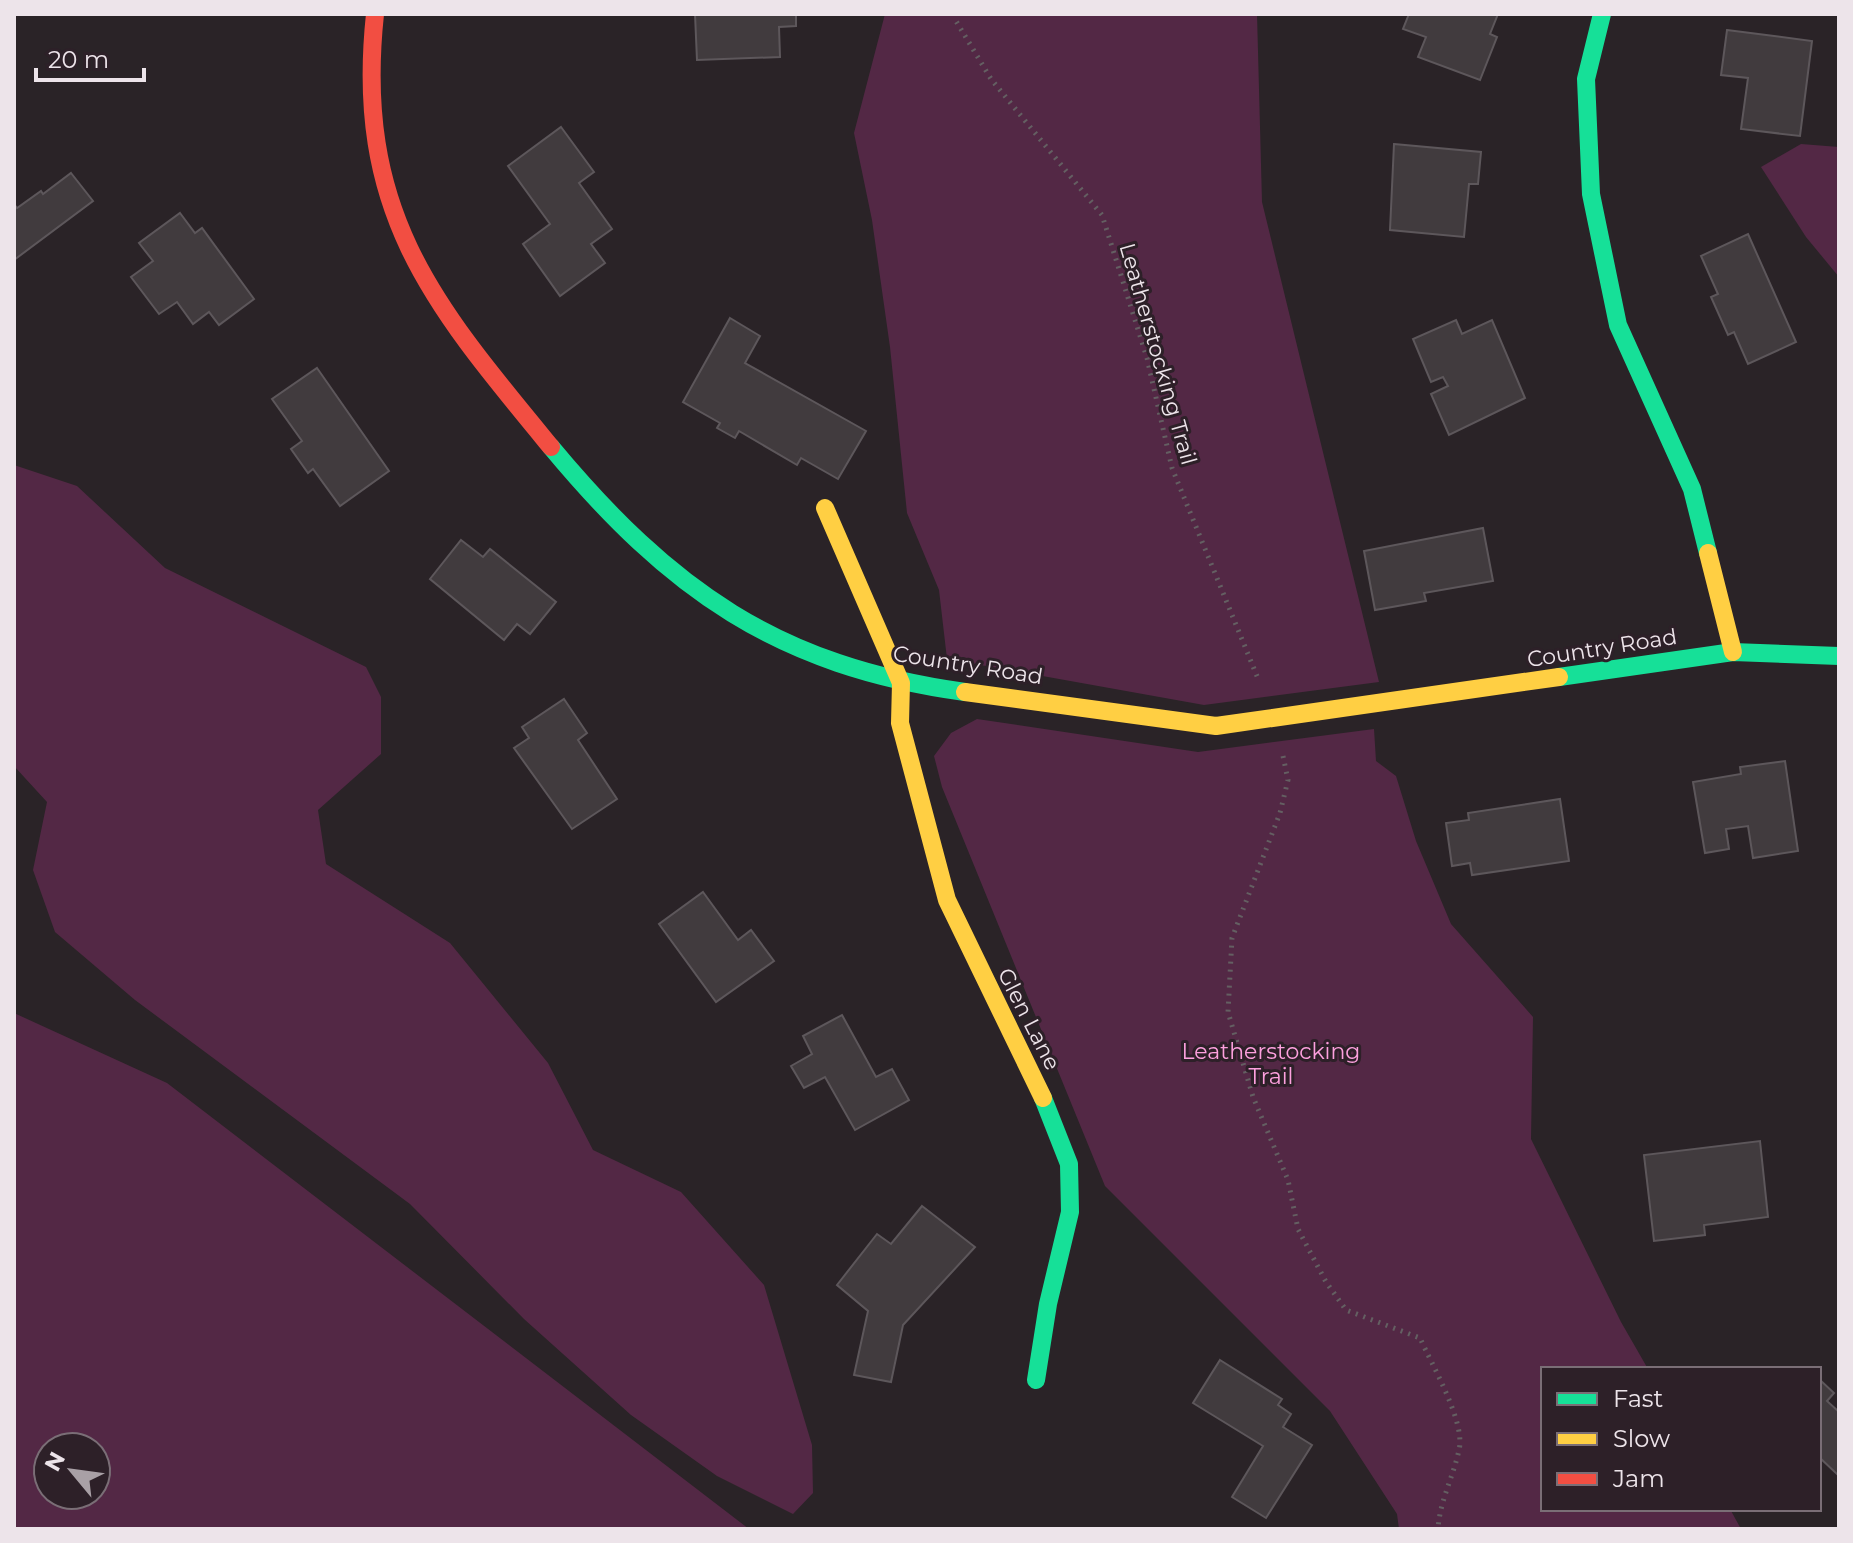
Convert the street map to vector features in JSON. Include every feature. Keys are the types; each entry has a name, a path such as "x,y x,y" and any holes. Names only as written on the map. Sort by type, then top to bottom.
{"street":[{"name":"Country Road","path":"375,14 371,45 372,107 387,195 402,238 451,322 589,495 695,591 744,621 856,668 901,683 1216,726 1733,652 1839,656"},
{"path":"1602,14 1586,79 1591,194 1618,325 1692,489 1733,652"},
{"path":"825,508 901,683"},
{"name":"Glen Lane","path":"901,683 900,723 947,900 1052,1118 1069,1164 1070,1212 1048,1304 1036,1380"}],"path":[{"name":"Leatherstocking Trail","path":"956,14 956,21 991,79 1102,215 1147,358 1172,468 1263,689"},
{"path":"1282,752 1288,780 1280,813 1232,938 1228,1012 1253,1097 1288,1180 1298,1229 1326,1282 1346,1310 1420,1338 1457,1422 1460,1447 1440,1501 1438,1529"}],"green space":[{"path":"885,14 1257,14 1262,202 1379,682 1204,705 947,659 939,590 907,513 890,347 872,220 854,133"},
{"path":"1801,144 1839,147 1839,277 1806,237 1761,167"},
{"path":"14,465 77,486 165,568 366,667 381,697 381,754 318,810 326,864 450,943 548,1063 593,1150 681,1192 764,1285 812,1445 813,1493 793,1514 717,1476 631,1415 524,1319 410,1204 135,1000 55,932 33,870 47,802 14,766"},
{"name":"Leatherstocking Trail","path":"977,719 1198,752 1374,729 1376,761 1396,776 1416,841 1451,924 1533,1017 1531,1139 1621,1322 1647,1367 1541,1367 1541,1511 1731,1511 1741,1529 1399,1529 1397,1514 1330,1411 1105,1186 942,787 934,756 951,733"},
{"path":"14,1013 167,1083 749,1529 14,1529"}],"building":[{"path":"695,14 796,14 796,26 779,27 780,57 697,60"},
{"path":"1409,14 1498,14 1490,34 1497,37 1480,80 1418,57 1426,37 1403,29"},
{"path":"1727,30 1812,41 1800,136 1741,129 1748,78 1721,75"},
{"path":"561,127 594,172 579,183 612,229 591,244 605,263 560,296 523,244 550,224 508,166"},
{"path":"1394,144 1481,152 1478,184 1469,184 1464,237 1390,230"},
{"path":"71,173 93,201 14,260 14,204 17,208 41,191 43,194"},
{"path":"180,213 195,233 202,228 254,299 219,325 209,312 193,324 177,302 159,314 131,277 153,261 139,243"},
{"path":"1748,234 1796,342 1748,364 1734,332 1728,335 1711,297 1718,294 1701,256"},
{"path":"730,318 760,336 745,363 866,431 838,479 801,458 797,465 739,431 735,438 717,428 720,423 683,402"},
{"path":"1456,320 1462,334 1492,320 1525,398 1449,435 1431,394 1448,386 1443,377 1431,382 1413,339"},
{"path":"317,368 389,471 340,506 313,469 308,473 291,449 302,441 272,399"},
{"path":"1483,528 1493,581 1424,593 1426,601 1375,610 1364,551"},
{"path":"461,540 483,557 490,549 556,602 530,634 517,624 504,640 430,579"},
{"path":"564,699 587,733 578,740 617,799 572,829 514,748 529,738 522,727"},
{"path":"1785,761 1798,851 1753,858 1748,826 1726,829 1729,849 1705,853 1693,782 1741,774 1740,767"},
{"path":"1560,799 1569,861 1472,875 1470,863 1452,866 1446,823 1469,820 1468,813"},
{"path":"703,892 738,940 751,930 774,961 716,1002 659,924"},
{"path":"842,1015 876,1077 892,1069 909,1100 855,1130 825,1077 804,1088 791,1066 812,1054 803,1036"},
{"path":"1760,1141 1768,1217 1704,1225 1705,1235 1654,1241 1644,1155"},
{"path":"922,1206 975,1247 903,1325 891,1382 854,1375 868,1311 837,1285 877,1234 891,1244"},
{"path":"1220,1360 1282,1399 1278,1405 1291,1414 1283,1427 1312,1445 1266,1518 1232,1497 1263,1446 1193,1403"},
{"path":"1821,1381 1834,1393 1827,1401 1839,1412 1839,1476 1821,1459"}],"traffic: fast":[{"path":"1602,14 1586,79 1591,194 1618,325 1692,489 1708,553"},
{"path":"551,447 639,542 685,581 732,613 783,641 838,663 898,680 965,692"},
{"path":"1559,677 1733,652 1839,656"},
{"path":"1036,1380 1048,1304 1070,1212 1069,1164 1043,1098"}],"traffic: slow":[{"path":"825,508 901,683 900,723 947,900 1043,1098"},
{"path":"1708,553 1733,652"},
{"path":"965,692 1216,726 1559,677"}],"traffic: jam":[{"path":"375,14 372,84 377,145 390,200 410,251 437,299 470,346 551,447"}]}
